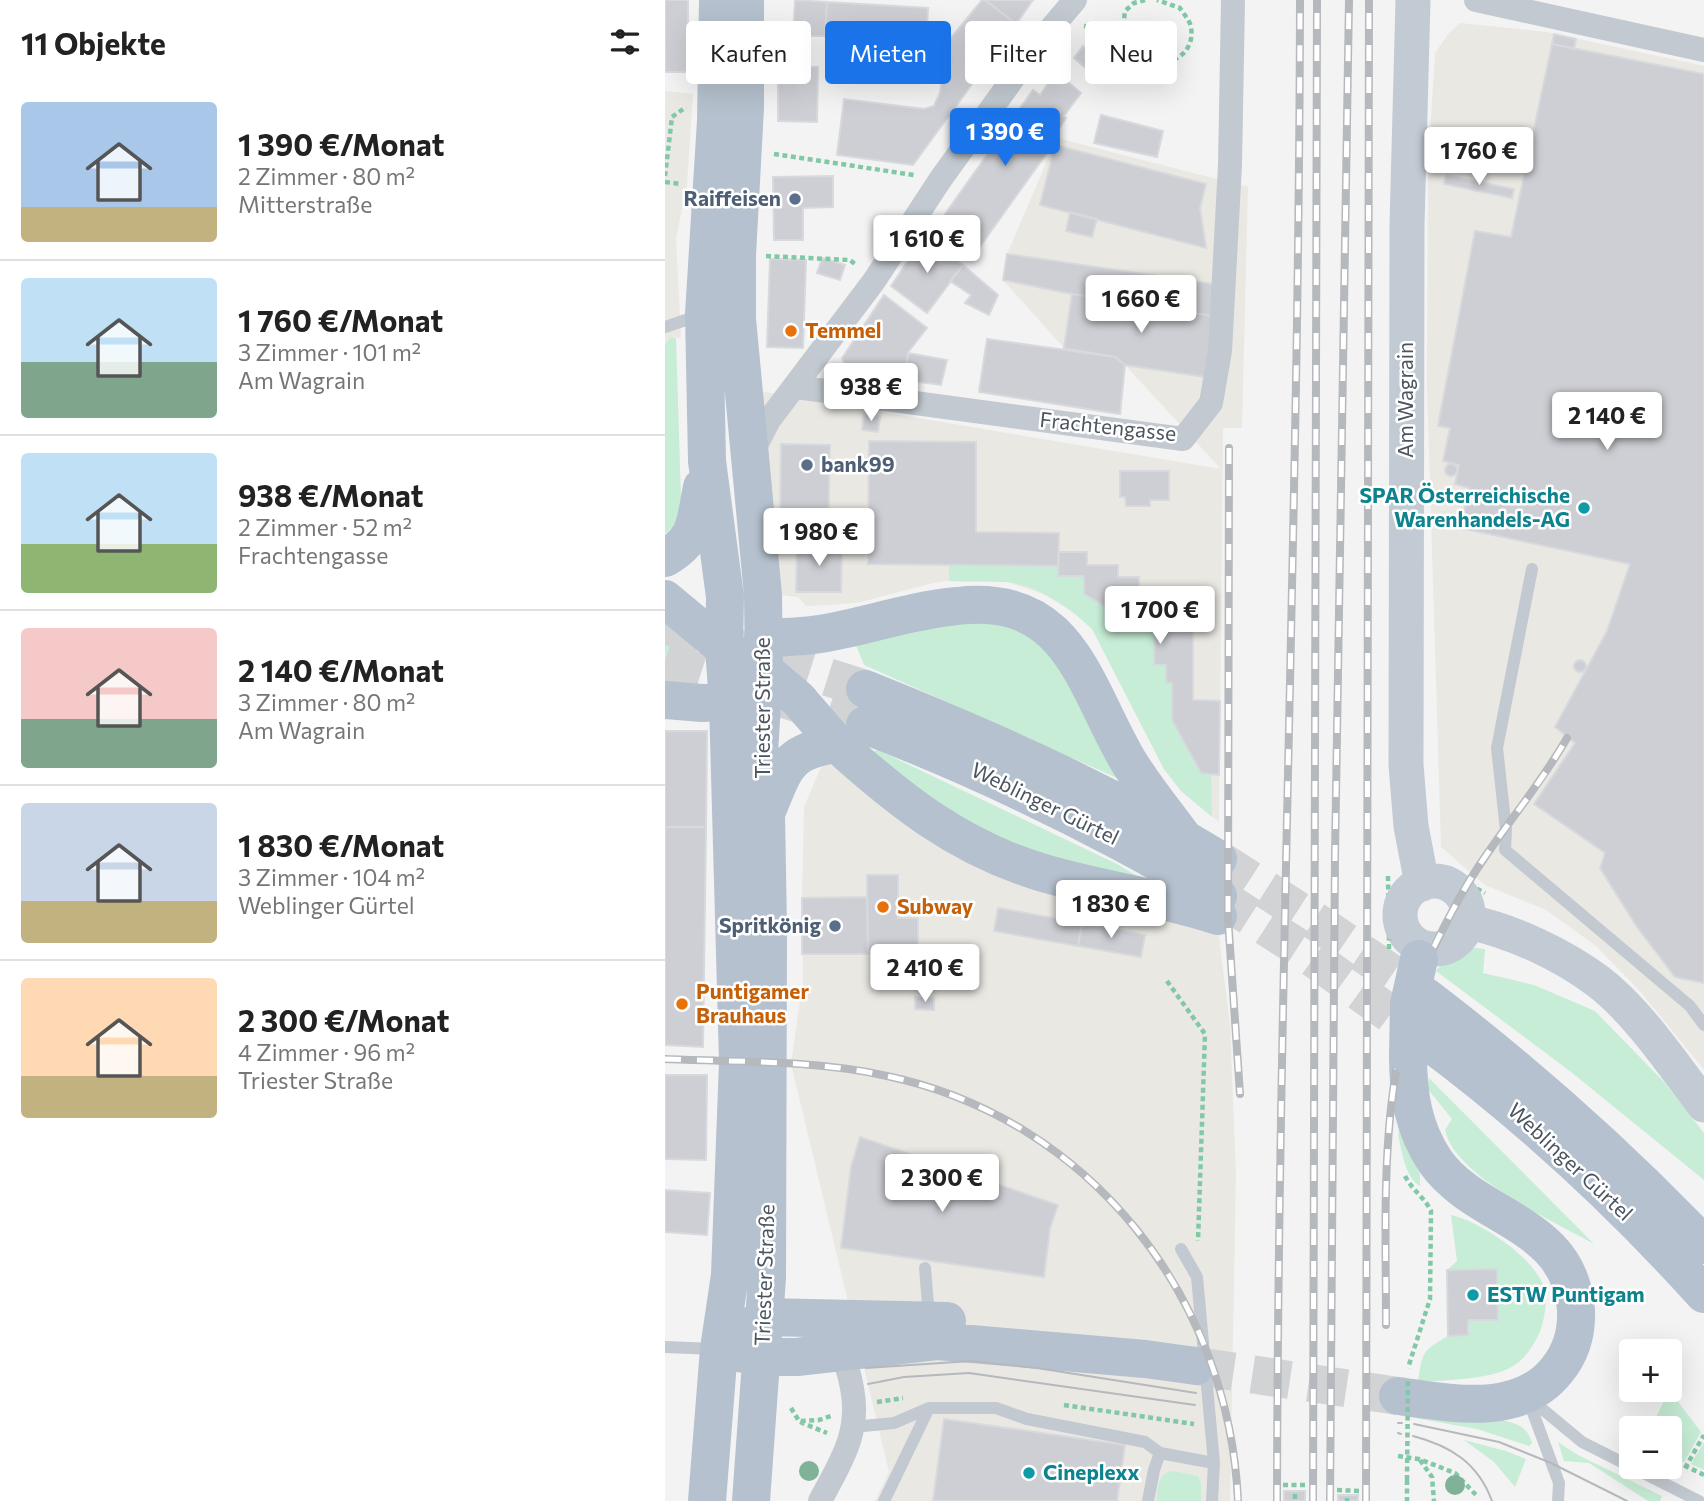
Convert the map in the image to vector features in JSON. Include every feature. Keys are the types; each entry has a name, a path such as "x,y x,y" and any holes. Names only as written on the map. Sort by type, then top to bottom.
{"main road":[{"name":"Triester Straße","path":"718,0 716,121 704,314 707,461 725,597 746,666 759,735 766,813 768,1194 762,1357 751,1501"},
{"name":"Triester Straße","path":"708,1501 719,1349 730,1275 738,1061 746,666 763,595 737,319 737,255 745,108 745,0"},
{"path":"665,558 679,550 691,534 707,461"},
{"path":"665,599 746,666 798,699 856,719"},
{"path":"665,700 702,703 746,666 823,634 956,606 1000,607 1024,614 1046,626 1063,642 1089,679 1127,760 1182,837"},
{"path":"766,813 790,762 802,752 818,747 856,719"},
{"name":"Weblinger Gürtel","path":"856,719 966,730 1085,785 1218,859"},
{"name":"Weblinger Gürtel","path":"856,719 1021,790 1141,852 1218,906 1158,898 1038,872 951,834 879,782 856,719"},
{"path":"1403,1387 1438,1401 1486,1403 1527,1396 1550,1378 1560,1366 1576,1329 1571,1285 1555,1256 1516,1222 1458,1186 1435,1161 1417,1126 1408,1083 1417,1048 1409,1004 1421,954"},
{"name":"Weblinger Gürtel","path":"1426,997 1507,1060 1575,1118 1704,1245"},
{"name":"Weblinger Gürtel","path":"1417,1048 1487,1087 1591,1179 1704,1294"},
{"path":"719,1349 764,1317 930,1320 977,1323 1107,1344 1145,1359"},
{"path":"719,1349 762,1357 838,1354 937,1341 1196,1366"}],"street":[{"path":"749,460 769,420 874,281 940,180 1037,45 1075,0"},
{"name":"Frachtengasse","path":"796,387 1183,439 1211,403 1220,351 1230,165 1233,0"},
{"name":"Am Wagrain","path":"1413,0 1407,225 1406,765 1413,890"},
{"path":"1476,0 1704,50"},
{"path":"1439,881 1456,888 1466,902 1468,922 1460,939 1450,946 1421,954 1405,934 1400,918 1413,890 1439,881"},
{"path":"1468,922 1485,925 1544,950 1600,983 1624,1006 1704,1105"},
{"path":"820,1501 850,1443 841,1425 856,1408 848,1364 838,1354"}],"lane":[{"path":"665,327 704,314"},
{"path":"1532,569 1497,748 1506,830 1505,850 1690,1006 1704,1025"},
{"path":"1181,1249 1197,1278 1214,1463 1212,1501"},
{"path":"925,1268 930,1320"},
{"path":"665,1347 719,1349"},
{"path":"1527,1396 1559,1483 1558,1501"},
{"path":"1527,1396 1582,1442 1699,1501"},
{"path":"841,1425 894,1423 929,1408 996,1408 1027,1419 1145,1443 1160,1453 1214,1463"},
{"path":"884,1501 929,1408"},
{"path":"1148,1501 1160,1453"}],"path":[{"path":"1123,21 1125,11 1134,3 1145,0"},
{"path":"1157,0 1180,8 1191,26 1190,43 1177,59"},
{"path":"1080,25 1085,26"},
{"path":"665,176 672,117 693,101"},
{"path":"771,153 940,180"},
{"path":"761,256 850,260 874,281"},
{"path":"1413,890 1468,884 1495,897"},
{"path":"1167,981 1205,1034 1197,1278"},
{"path":"1404,1174 1431,1211 1431,1291 1403,1387 1407,1501"},
{"path":"791,1408 799,1421"},
{"path":"799,1421 819,1420 841,1425"},
{"path":"799,1421 841,1425"},
{"path":"1685,1467 1704,1435"},
{"path":"1398,1456 1419,1459 1455,1473 1477,1496"},
{"path":"1419,1459 1432,1477 1434,1501"},
{"path":"1682,1465 1704,1475"},
{"path":"1283,1485 1307,1485"},
{"path":"1337,1490 1359,1490"},
{"path":"1295,1494 1295,1501"}],"shaded area":[{"name":"SPAR Österreichische Warenhandels-AG","path":"1460,23 1547,32 1704,66 1704,1070 1639,990 1596,946 1546,910 1485,885 1441,847 1427,386 1428,165 1435,53"},
{"path":"665,91 693,94 687,184 676,239 681,338 671,337 665,344"},
{"path":"1057,138 1248,187 1242,428 1223,428 1219,822 1181,791 1164,769 1092,629 1075,613 1043,594 1008,582 949,581 861,602 832,605 806,606 798,597 772,594 753,390 1221,469 1125,365 1115,357 1064,348 1003,280 1007,254"},
{"path":"824,760 869,791 1218,928 1230,1025 1236,1173 1230,1501 875,1501 889,1472 791,1064 803,981 804,807"}],"green space":[{"path":"671,337 676,338 681,498 677,518 665,534 665,344"},
{"path":"949,565 1058,566 1084,576 1084,594 1116,613 1136,614 1137,626 1155,626 1154,664 1166,665 1166,683 1172,683 1172,720 1201,773 1211,774 1212,817 1181,791 1164,769 1092,629 1063,605 1041,592 1005,582 949,581"},
{"path":"665,614 681,627 688,680 684,685 665,686"},
{"path":"958,622 995,624 1015,629 1035,639 1061,664 1117,778 864,665 855,643"},
{"path":"878,750 1117,864 1147,882 1041,858 978,833 868,753"},
{"path":"1469,947 1485,949 1483,973 1534,985 1595,1011 1664,1082 1704,1133 1704,1180 1571,1072 1436,971 1449,955"},
{"path":"1429,1078 1594,1244 1508,1196 1467,1164 1453,1147 1445,1130 1452,1119 1427,1088"},
{"path":"1399,1130 1420,1174 1420,1186 1408,1171"},
{"path":"1451,1215 1491,1233 1531,1266 1545,1290 1544,1315 1539,1334 1532,1346 1524,1357 1504,1371 1480,1377 1418,1382 1425,1353 1448,1336 1447,1270 1457,1261"},
{"path":"1663,1402 1678,1402 1701,1432 1684,1462 1682,1416 1657,1416"},
{"path":"1398,1415 1496,1419 1525,1429 1532,1443 1529,1446 1477,1429"},
{"path":"1464,1440 1526,1459 1515,1487 1494,1462"},
{"path":"1558,1442 1619,1475 1619,1479 1627,1479 1662,1496 1660,1501 1648,1501 1589,1463 1564,1461"},
{"path":"1704,1442 1704,1470 1691,1464"},
{"path":"1173,1471 1198,1476 1201,1483 1201,1501 1157,1501 1161,1478"}],"building":[{"path":"665,0 688,0 686,72 665,72"},
{"path":"795,0 827,2 825,36 811,36 811,21 794,21"},
{"path":"982,0 1012,21 965,21 965,84 972,84 913,165 837,155 844,99 924,109 934,106 941,84 951,84 951,38"},
{"path":"985,0 1033,0 1018,21 1012,21"},
{"path":"827,2 928,8 927,21 826,21"},
{"path":"1554,34 1576,39 1574,49 1552,44"},
{"name":"SPAR Österreichische Warenhandels-AG","path":"1552,44 1704,74 1704,983 1675,977 1637,927 1600,868 1605,853 1534,804 1575,743 1555,727 1607,631 1630,564 1460,528 1469,488 1455,484 1459,465 1443,461 1450,428 1438,426 1475,231 1511,237"},
{"path":"1083,46 1085,48 1085,67 1074,58"},
{"path":"811,67 818,67 817,122 778,121 778,84 811,84"},
{"path":"1048,84 1070,84 1081,93 1064,116 1066,118 1057,132 1046,124 1032,144 1046,154 972,258 933,231 1033,90 1040,95"},
{"path":"1101,115 1163,131 1157,157 1094,143"},
{"path":"1055,145 1206,184 1200,208 1206,248 1040,205"},
{"path":"1446,175 1514,189 1512,198 1444,184"},
{"path":"833,176 833,207 803,208 803,240 774,240 773,177"},
{"path":"1070,212 1097,219 1092,237 1066,231"},
{"path":"925,236 963,265 927,313 891,286"},
{"path":"1007,254 1214,284 1213,316 1072,294 1003,280"},
{"path":"822,258 845,265 840,280 817,273"},
{"path":"770,259 806,260 803,348 767,347"},
{"path":"963,265 998,295 989,315 965,303 971,295 950,281"},
{"path":"1072,294 1213,316 1206,377 1125,365 1115,357 1064,348"},
{"path":"884,295 927,328 909,351 903,380 848,372 842,358"},
{"path":"987,339 1115,357 1125,365 1120,414 979,392"},
{"path":"908,353 947,360 941,385 903,380"},
{"path":"864,414 880,416 878,432 862,430"},
{"path":"869,441 976,442 976,532 1059,533 1058,566 868,564"},
{"path":"781,444 830,445 828,537 780,536"},
{"path":"1451,464 1457,470 1451,476 1445,470"},
{"path":"1120,471 1169,471 1169,500 1150,500 1150,506 1126,506 1125,497 1120,497"},
{"path":"797,543 842,544 841,592 796,592"},
{"path":"1059,552 1087,552 1087,565 1118,565 1118,577 1139,577 1139,587 1193,587 1193,700 1220,701 1219,775 1201,773 1172,720 1172,683 1166,683 1166,665 1154,665 1155,626 1136,626 1136,614 1116,613 1084,594 1084,576 1058,576"},
{"path":"1580,660 1586,666 1580,672 1574,666"},
{"path":"665,731 707,731 706,827 665,827"},
{"path":"665,827 706,827 703,1047 665,1045"},
{"name":"Subway","path":"867,875 898,875 898,918 918,918 918,953 868,954"},
{"name":"Spritkönig","path":"867,897 868,954 802,954 802,898"},
{"path":"998,908 1082,923 1078,946 994,931"},
{"path":"1082,923 1145,935 1141,957 1078,946"},
{"path":"915,997 934,998 934,1010 915,1009"},
{"path":"665,1075 707,1075 706,1160 665,1159"},
{"path":"860,1137 1058,1205 1050,1228 1044,1277 841,1248 851,1167"},
{"path":"665,1190 710,1193 707,1235 665,1232"},
{"name":"ESTW Puntigam","path":"1497,1269 1498,1320 1468,1320 1468,1335 1448,1336 1447,1270"},
{"name":"Cineplexx","path":"944,1419 1125,1445 1117,1501 933,1501"},
{"path":"1284,1491 1305,1491 1305,1501 1284,1501"},
{"path":"1338,1495 1358,1495 1358,1501 1338,1501"}],"tunnel":[{"path":"665,625 865,689"},
{"path":"665,661 865,725"},
{"path":"1218,859 1426,997"},
{"path":"1218,896 1299,948 1426,1040"},
{"path":"1196,1366 1398,1396"}],"tram line":[{"path":"866,1368 971,1361 1037,1368 1196,1393"},
{"path":"868,1384 904,1377 969,1373 1195,1405"},
{"path":"1414,1424 1499,1442 1551,1463 1627,1501"},
{"path":"1413,1436 1451,1451 1471,1466 1492,1501"}],"railway":[{"path":"1277,1501 1300,0"},
{"path":"1313,1501 1317,0"},
{"path":"1330,1501 1335,856 1349,0"},
{"path":"1366,1501 1369,0"},
{"path":"1229,448 1228,918 1240,1094"},
{"path":"1386,1325 1386,1197 1390,1113 1405,1029 1417,988 1437,941 1472,876 1567,738"},
{"path":"665,1059 804,1064 887,1076 960,1098 1026,1132 1085,1176 1135,1228 1177,1288 1208,1355 1229,1426 1238,1501"}],"place":[{"name":"Raiffeisen","path":"795,199"},
{"name":"Temmel","path":"791,331"},
{"name":"bank99","path":"807,465"},
{"name":"SPAR Österreichische Warenhandels-AG","path":"1584,508"},
{"name":"Subway","path":"883,907"},
{"name":"Spritkönig","path":"835,926"},
{"name":"Puntigamer Brauhaus","path":"682,1004"},
{"name":"ESTW Puntigam","path":"1473,1295"},
{"name":"Cineplexx","path":"1029,1473"}]}
